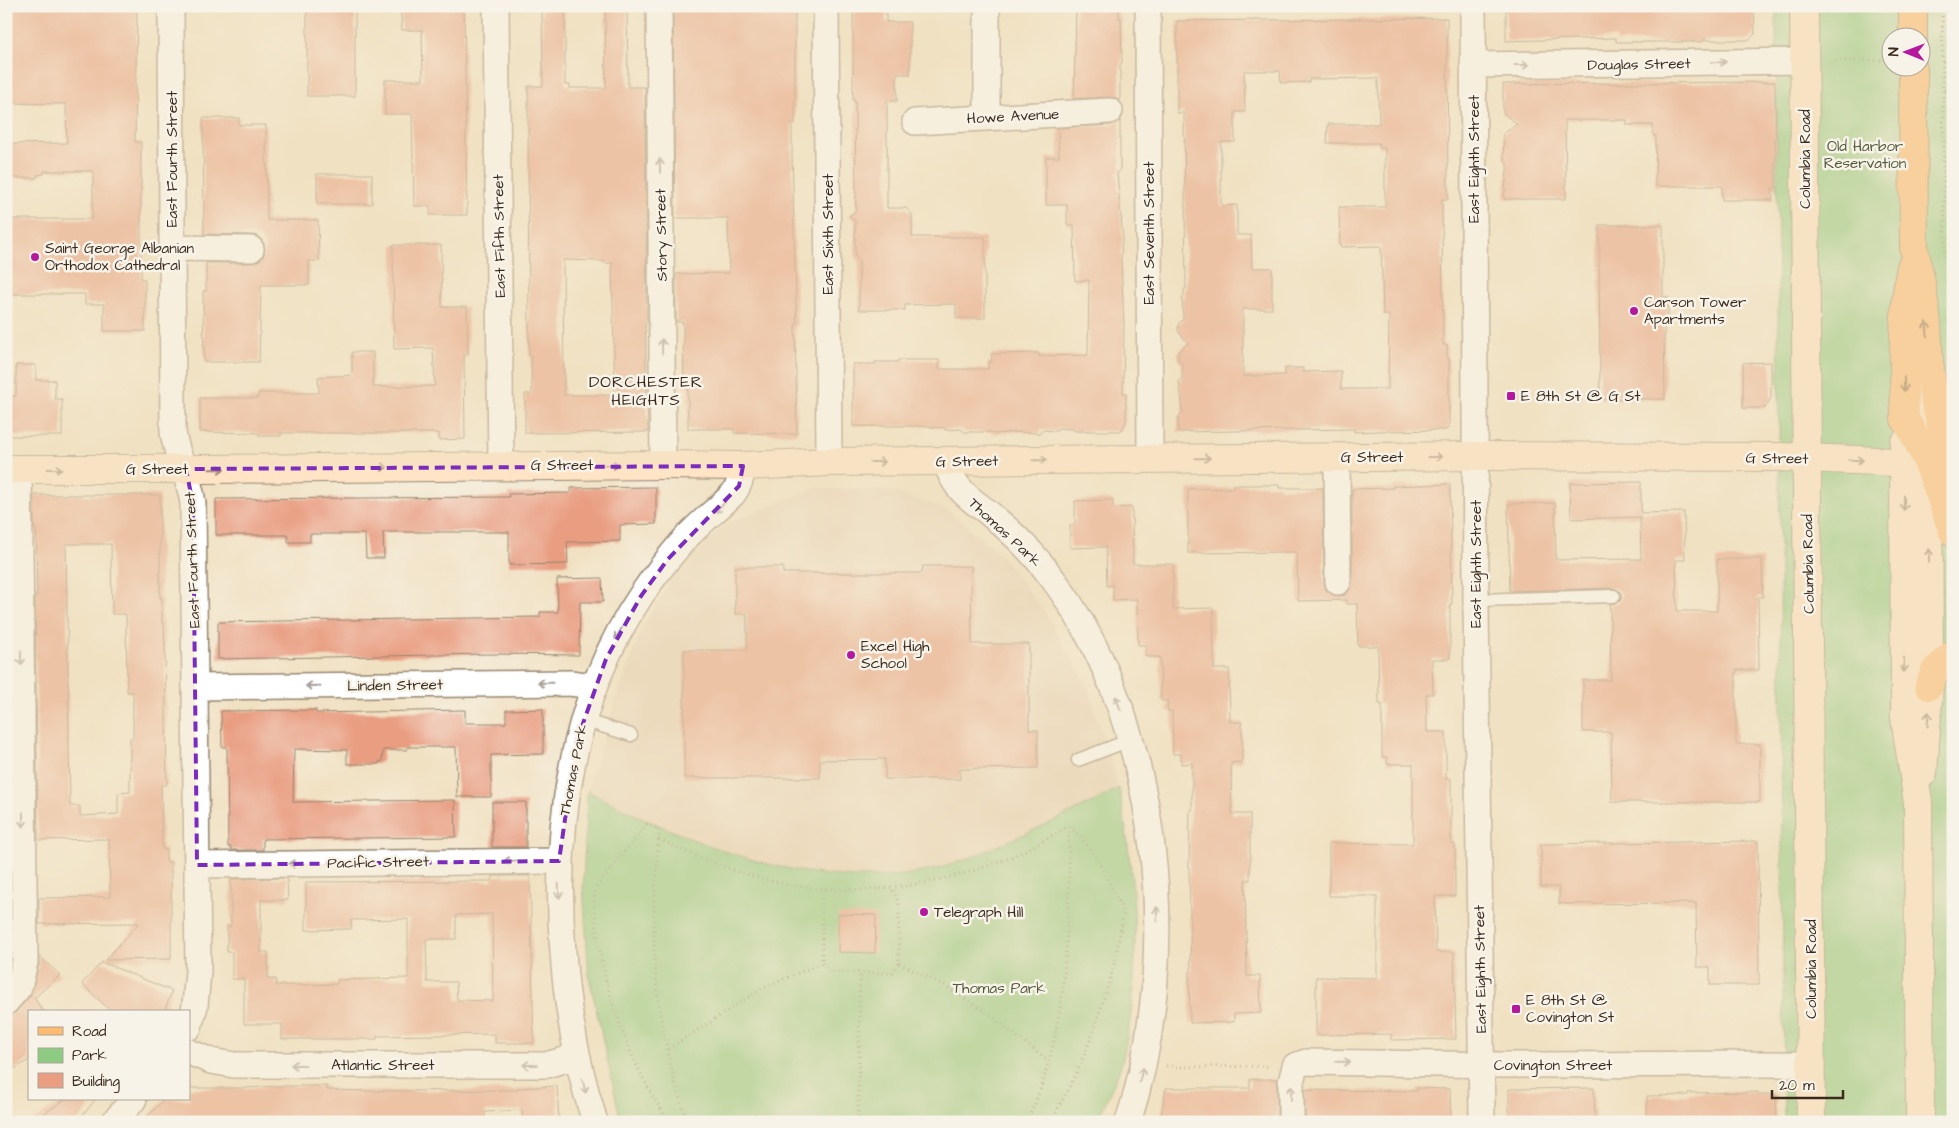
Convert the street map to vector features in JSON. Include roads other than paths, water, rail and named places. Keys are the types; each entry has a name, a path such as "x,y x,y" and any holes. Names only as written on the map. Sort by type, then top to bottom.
{"main road":[{"name":"Columbia Road","path":"1804,6 1817,61 1807,458 1811,1122"},
{"path":"1913,6 1913,28"},
{"path":"1902,78 1914,248 1922,288 1927,324 1929,362 1939,421 1928,463 1905,718 1918,802"},
{"path":"1914,248 1905,294 1905,419 1913,431 1928,463 1953,532"},
{"name":"G Street","path":"13,469 743,466 829,462 1475,456 1807,458 1928,463"},
{"path":"1920,1122 1918,802 1925,752 1929,686 1928,463"},
{"path":"1929,686 1935,671 1953,654"}],"street":[{"name":"East Fourth Street","path":"171,6 173,432 175,445 186,469 193,504 198,971 195,1006 190,1024"},
{"name":"East Fifth Street","path":"496,6 501,466"},
{"name":"Story Street","path":"659,6 663,465"},
{"name":"East Sixth Street","path":"826,6 829,462"},
{"path":"986,6 987,118"},
{"name":"East Seventh Street","path":"1148,6 1150,459"},
{"name":"East Eighth Street","path":"1473,6 1476,600 1482,1122"},
{"name":"Douglas Street","path":"1473,65 1817,61"},
{"name":"Howe Avenue","path":"915,122 1110,111"},
{"path":"172,248 251,249"},
{"path":"1337,457 1338,582"},
{"name":"Thomas Park","path":"944,462 957,486 1024,545 1071,604 1098,653 1109,678 1130,740 1152,849 1157,943 1154,1001 1150,1033 1139,1084 1128,1122"},
{"name":"Thomas Park","path":"595,1122 576,1052 563,960 559,861 568,786 576,743 594,686 617,636 641,596 684,540 733,494 739,486 743,466"},
{"path":"6,1002 19,987 24,962 13,469"},
{"name":"Linden Street","path":"195,687 570,683 594,686"},
{"name":"Pacific Street","path":"197,865 559,861"},
{"name":"Atlantic Street","path":"190,1052 211,1061 234,1065 394,1065 546,1064 567,1059 576,1052"},
{"name":"Covington Street","path":"1291,1122 1291,1082 1283,1066 1306,1062 1481,1065 1811,1064"},
{"path":"114,1122 133,1100"}],"lane":[{"path":"1476,600 1614,596"},
{"path":"583,720 631,735"},
{"path":"1078,760 1130,740"}],"place":[{"name":"Saint George Albanian Orthodox Cathedral","path":"35,257"},
{"name":"Carson Tower Apartments","path":"1634,311"},
{"name":"E 8th St @ G St","path":"1511,396"},
{"name":"Excel High School","path":"851,655"},
{"name":"Telegraph Hill","path":"924,912"},
{"name":"E 8th St @ Covington St","path":"1516,1009"}],"district":[{"name":"DORCHESTER HEIGHTS","path":"646,390"}],"park label":[{"name":"Old Harbor Reservation","path":"1865,154"}]}
